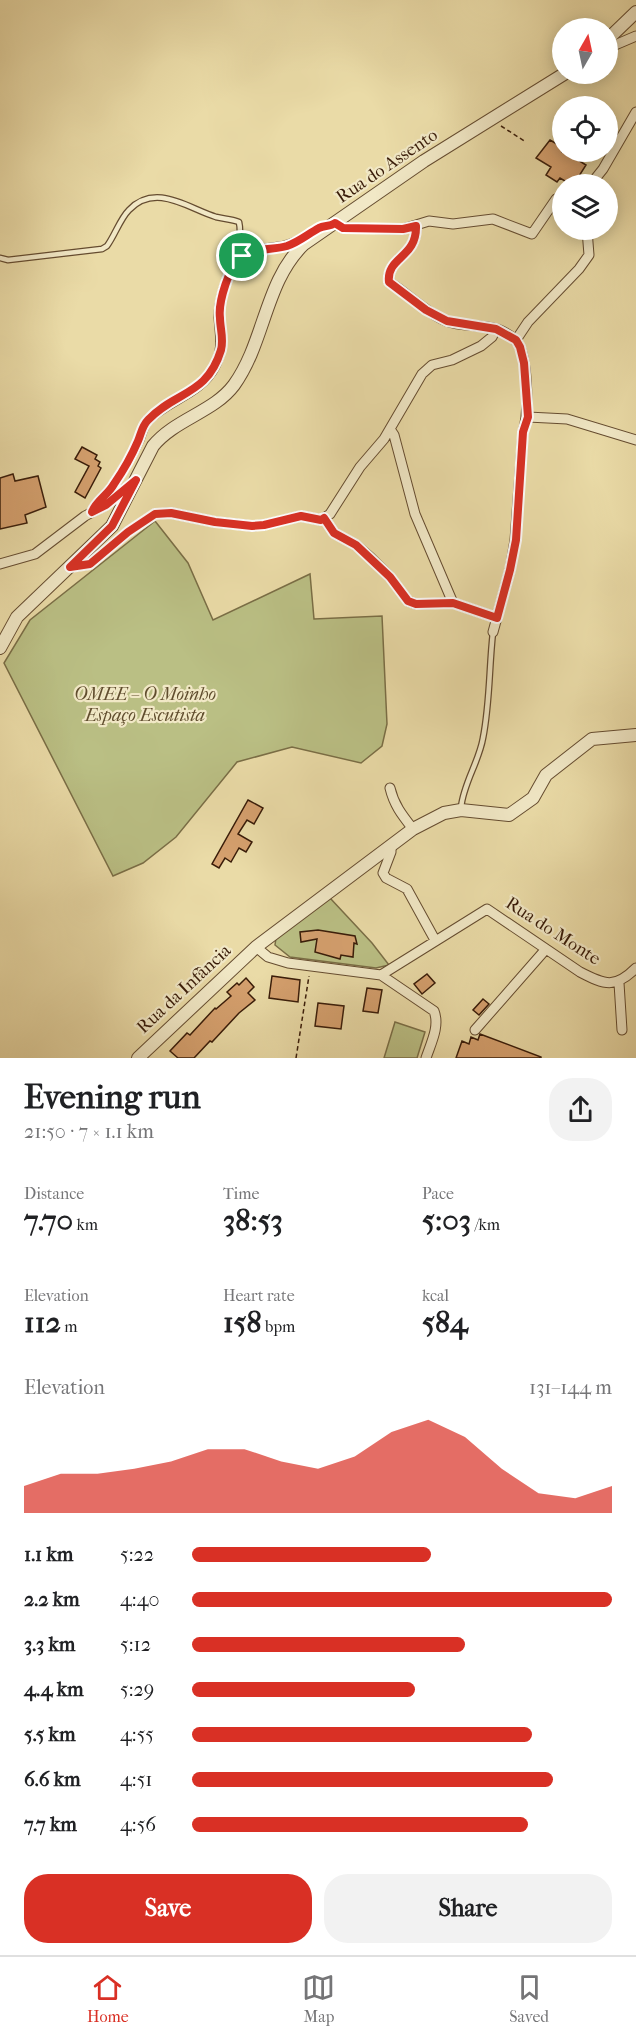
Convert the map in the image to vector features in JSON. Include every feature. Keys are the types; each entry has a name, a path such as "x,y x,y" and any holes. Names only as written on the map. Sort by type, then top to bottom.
{"street":[{"path":"618,32 634,20"},
{"path":"618,44 636,36"},
{"name":"Rua do Assento","path":"0,648 18,617 112,526 153,446 162,434 224,396 234,384 244,368 282,272 293,255 333,224 424,161 552,81"},
{"path":"599,174 636,112"},
{"path":"92,512 94,505 109,493 147,421 160,410 198,387 215,366 222,347 219,316 221,300 235,264 242,256 259,250 286,246 297,242 322,226 333,224 343,228 403,229 429,221 453,224 493,219 532,234 552,205"},
{"path":"416,226 413,245 391,267 389,282 426,310 447,321 496,329 516,340 524,363 528,417 523,432 516,540 492,632"},
{"path":"516,340 528,322 579,269 589,255 588,240"},
{"path":"70,567 90,564 128,532 155,514 171,513 215,522 252,526 301,516 321,520 330,514 360,467 384,440 422,374 432,365 452,360 481,346 492,337 496,329"},
{"path":"528,417 567,418 636,440"},
{"path":"390,429 394,435 415,514 453,603"},
{"path":"0,564 35,554 92,512 106,505 136,480"},
{"path":"324,518 334,533 356,545 390,577 408,601 416,604 453,603 497,618"},
{"path":"461,810 509,815 533,798 546,775 592,739 636,735"},
{"path":"390,788 398,810 413,829"},
{"name":"Rua da Infância","path":"138,1058 256,947 413,829 444,813 461,810"},
{"path":"391,845 391,852 383,873 386,878 407,889 435,940"},
{"name":"Rua do Monte","path":"381,975 488,909 592,978 609,983 619,983"},
{"path":"256,947 268,957 288,963 381,975 434,1011 437,1019 436,1027 426,1058"},
{"path":"475,1030 546,949"},
{"path":"622,1030 619,983 636,968"}],"lane":[{"path":"0,258 8,260 102,249 107,246 128,210 138,203 153,199 172,199 216,217 239,222 241,229 239,248 242,256"},
{"path":"461,810 462,800 483,739 492,632"}],"path":[{"path":"490,120 526,142"},
{"path":"296,1058 310,966"}],"green space":[{"name":"OMEE – O Moinho Espaço Escutista","path":"155,521 188,563 213,620 310,574 314,619 382,616 387,724 382,746 361,763 292,747 237,762 176,837 143,863 113,876 4,663 30,620"},
{"path":"330,898 389,965 376,968 290,957 275,945 276,938"},
{"path":"395,1022 425,1032 417,1058 384,1058"}],"building":[{"path":"550,140 552,141 552,162 581,162 586,165 580,174 552,174 552,179 546,175 551,167 536,158"},
{"path":"82,447 97,455 95,459 100,462 98,466 101,468 85,498 75,492 89,466 75,459"},
{"path":"13,474 15,481 38,476 46,507 25,515 27,523 0,529 0,478"},
{"path":"248,800 263,808 254,824 247,820 238,834 252,842 246,852 239,848 231,862 225,858 219,868 212,864"},
{"path":"318,930 355,936 357,944 354,943 353,957 341,955 340,959 315,952 317,939 301,942 300,932"},
{"path":"427,974 435,983 422,994 414,984"},
{"path":"272,976 300,980 298,1002 269,998"},
{"path":"246,978 254,987 248,993 255,1000 239,1013 212,1042 210,1041 194,1058 178,1058 170,1051 187,1033 190,1035 215,1008 231,996 227,992"},
{"path":"367,988 382,990 378,1013 363,1011"},
{"path":"483,999 489,1004 479,1015 473,1010"},
{"path":"318,1003 344,1006 341,1029 315,1026"},
{"path":"480,1034 541,1058 456,1058 462,1041 469,1044 471,1037 478,1040"}],"route":[{"path":"335,223 343,228 403,229 416,226 413,245 391,267 389,282 426,310 447,321 496,329 516,340 524,363 528,417 523,432 516,540 497,618 453,603 424,605 408,601 390,577 356,545 334,533 324,518 321,520 301,516 252,526 186,518 171,513 155,514 128,532 90,564 70,567 112,526 136,480 106,505 92,512 94,505 109,493 147,421 160,410 198,387 215,366 222,347 219,316 221,300 235,264 242,256 259,250 286,246 297,242 322,226 331,226 335,223"}]}
